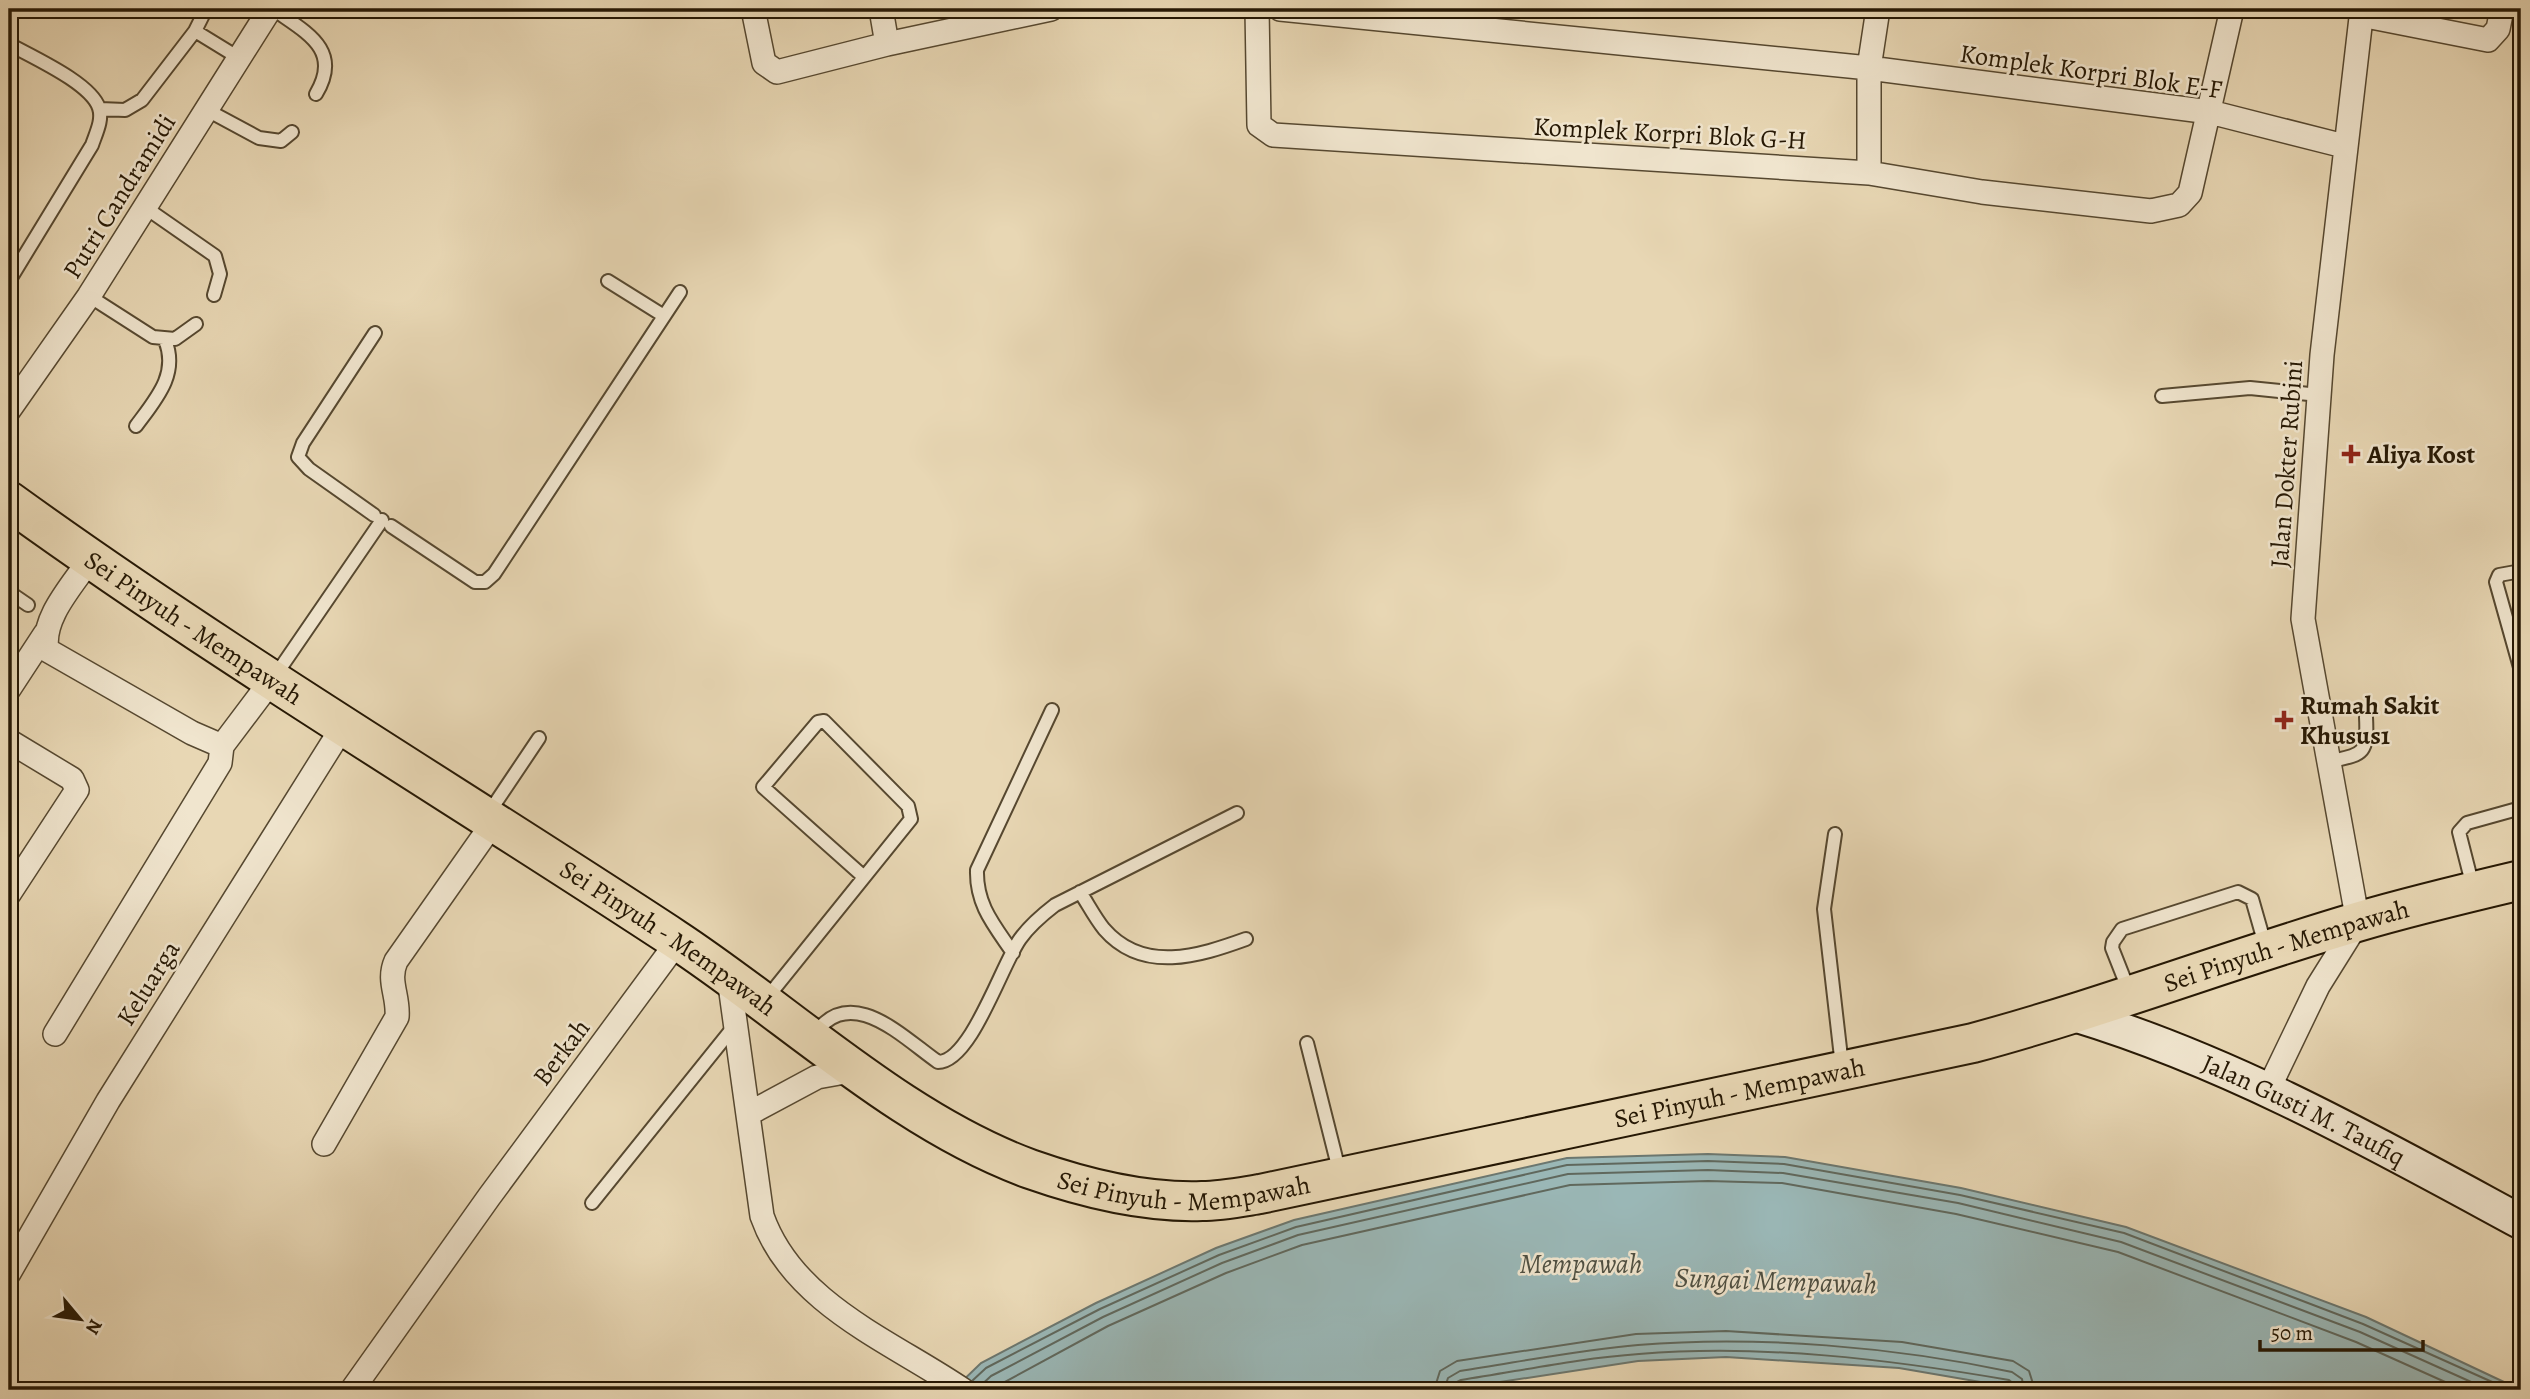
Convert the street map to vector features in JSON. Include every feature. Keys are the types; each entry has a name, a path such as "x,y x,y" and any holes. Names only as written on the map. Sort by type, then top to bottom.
{"highway":[{"name":"Sei Pinyuh - Mempawah","path":"9,501 89,559 342,728 678,941 729,978 749,1014 811,1040 958,1136 1028,1168 1095,1189 1158,1199 1203,1201 1260,1194 1973,1043 2076,1015 2124,979 2264,941 2358,922 2521,880"}],"main road":[{"name":"Jalan Gusti M. Taufiq","path":"2076,1015 2150,1038 2268,1090 2521,1223"}],"street":[{"name":"Putri Candramidi","path":"9,410 89,296 272,9"},
{"path":"753,9 764,64 777,72 1012,13 1051,9"},
{"path":"881,9 887,44"},
{"name":"Komplek Korpri Blok G-H","path":"1257,9 1259,125 1273,135 1869,173 1982,192 2151,211 2179,205 2190,193 2210,112"},
{"name":"Komplek Korpri Blok E-F","path":"1280,9 1869,68 2210,112 2239,122 2344,146"},
{"path":"1869,173 1869,68 1878,9"},
{"path":"2210,112 2232,9"},
{"path":"2362,12 2488,40 2496,33 2502,9"},
{"name":"Jalan Dokter Rubini","path":"2358,922 2303,619 2319,395 2344,146 2362,12"},
{"path":"9,689 89,559"},
{"path":"45,634 47,650 192,733 222,746"},
{"path":"55,1034 220,764 222,746 271,681"},
{"name":"Keluarga","path":"9,1273 107,1101 342,728"},
{"path":"9,741 72,779 76,790 9,894"},
{"path":"324,1144 397,1017 398,1003 390,981 396,961 489,821"},
{"path":"2268,1090 2318,986 2358,922"},
{"name":"Berkah","path":"352,1390 489,1197 678,941"},
{"path":"749,1014 750,1113 762,1216 780,1255 817,1295 963,1390"},
{"path":"750,1113 817,1077 856,1070"}],"lane":[{"path":"100,109 125,110 142,100 195,31 206,9"},
{"path":"272,9 316,41 323,54 326,68 316,94"},
{"path":"195,31 239,58"},
{"path":"9,44 84,88 100,109 100,125 92,145 9,281"},
{"path":"207,110 260,138 281,141 292,132"},
{"path":"146,208 215,256 220,274 214,295"},
{"path":"608,281 664,316"},
{"path":"375,332 303,443 298,457 309,469 382,521 475,582 485,582 494,575 680,292"},
{"path":"89,296 153,337 165,340 184,335 195,324"},
{"path":"136,426 161,392 169,372 171,355 165,340"},
{"path":"2162,396 2250,388 2319,395"},
{"path":"271,681 382,521"},
{"path":"2521,571 2499,575 2496,582 2521,671"},
{"path":"9,592 28,605"},
{"path":"1013,953 983,910 976,890 977,870 1052,710"},
{"path":"2327,762 2358,755 2365,749 2366,718"},
{"path":"592,1203 864,877 911,819 911,812 824,722 818,722 763,787 864,877"},
{"path":"489,821 539,738"},
{"path":"2474,891 2459,832 2467,823 2521,808"},
{"path":"811,1040 825,1021 846,1011 875,1019 938,1062 946,1062 957,1054 968,1037 1013,953 1034,921 1080,892 1237,813"},
{"path":"1835,834 1824,909 1843,1069"},
{"path":"1080,892 1104,928 1117,940 1133,950 1152,956 1197,957 1246,939"},
{"path":"2124,979 2113,942 2122,929 2238,892 2252,899 2264,941"},
{"path":"1307,1043 1340,1178"}],"water":[{"name":"Mempawah","path":"1708,1154 1785,1157 1961,1188 2126,1227 2366,1317 2521,1390 2027,1390 1899,1368 1726,1357 1638,1361 1448,1390 953,1390 981,1363 1096,1303 1216,1248 1294,1220 1567,1158"}],"place":[{"name":"Aliya Kost","path":"2351,454"},
{"name":"Rumah Sakit Khusus1","path":"2284,720"}],"water label":[{"name":"Sungai Mempawah","path":"1776,1280"}]}
